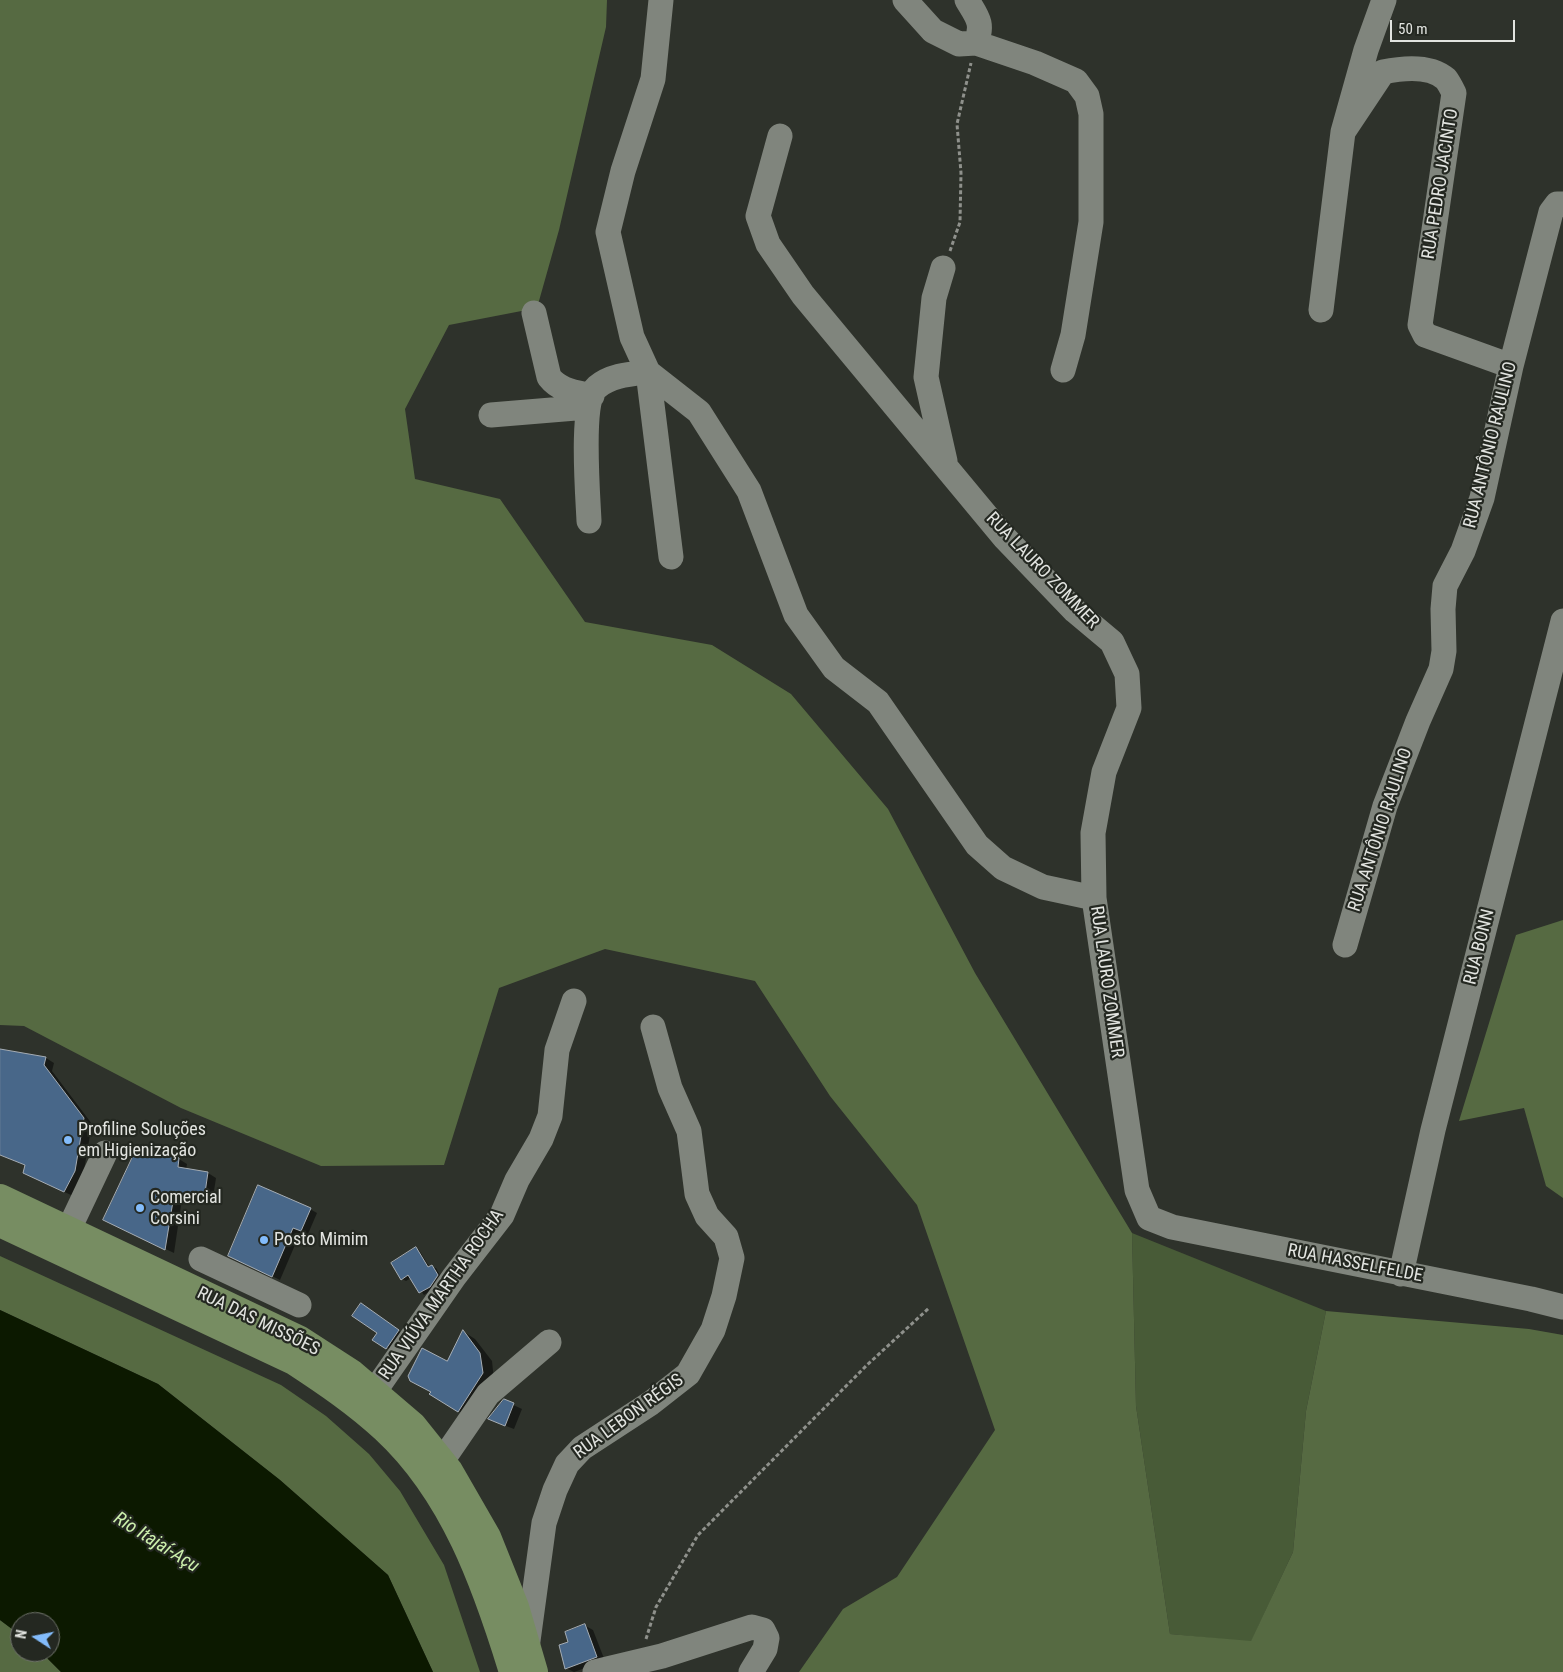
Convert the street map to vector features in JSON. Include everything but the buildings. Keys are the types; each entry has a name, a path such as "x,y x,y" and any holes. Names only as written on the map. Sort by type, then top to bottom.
{"main road":[{"name":"RUA DAS MISSÕES","path":"0,1198 300,1340 344,1367 374,1392 413,1426 442,1461 473,1508 488,1537 515,1607 531,1660"},
{"name":"RUA DAS MISSÕES","path":"0,1223 294,1361 331,1385 387,1430 423,1471 454,1519 480,1576 513,1672"}],"street":[{"path":"661,0 653,79 623,171 608,232 632,337 648,372 671,557"},
{"path":"905,0 934,31 960,44 976,42 1035,63 1076,81 1087,96 1091,114 1091,222 1073,334 1062,370"},
{"path":"966,0 978,19 981,31 976,42"},
{"path":"1322,310 1343,132 1366,50 1384,0"},
{"name":"RUA PEDRO JACINTO","path":"1343,132 1383,72 1404,68 1433,72 1446,80 1454,93 1420,326 1425,335 1511,366"},
{"name":"RUA LAURO ZOMMER","path":"780,136 758,216 768,244 815,310 1004,537 1075,612 1112,642 1128,674 1129,708 1104,772 1093,833 1094,898 1137,1190 1149,1218"},
{"name":"RUA ANTÔNIO RAULINO","path":"1344,946 1385,806 1418,721 1441,670 1444,651 1443,609 1446,586 1463,551 1482,498 1511,366 1551,212 1557,204 1563,204"},
{"path":"943,268 934,298 926,377 945,464"},
{"path":"534,313 549,377 555,385 590,401"},
{"path":"589,521 586,452 590,401 595,388 616,377 648,372 699,412 749,491 796,615 834,668 878,702 977,844 1003,868 1043,886 1094,898"},
{"path":"490,415 554,408 590,401"},
{"name":"RUA BONN","path":"1401,1274 1433,1130 1563,621"},
{"name":"RUA VIÚVA MARTHA ROCHA","path":"374,1392 454,1277 502,1215 517,1180 541,1139 550,1116 558,1050 574,1001"},
{"name":"RUA LEBON RÉGIS","path":"531,1660 544,1523 555,1490 567,1464 582,1448 651,1403 688,1374 713,1330 724,1296 732,1258 726,1237 707,1216 697,1194 688,1131 670,1088 652,1027"},
{"path":"68,1231 105,1153"},
{"name":"RUA HASSELFELDE","path":"1149,1218 1172,1227 1563,1307"},
{"path":"201,1259 299,1305"},
{"path":"442,1461 488,1394 548,1342"},
{"path":"595,1672 639,1661 752,1627 763,1630 767,1638 765,1649 751,1672"}],"path":[{"path":"943,268 960,222 961,173 957,124 976,42"},
{"path":"639,1661 656,1607 698,1535 867,1365 929,1308"}],"shaded area":[{"path":"1132,1233 1326,1311 1306,1411 1293,1552 1251,1642 1170,1634 1136,1406"}],"green space":[{"path":"0,0 607,0 606,27 559,230 537,308 449,325 405,409 415,479 500,499 585,622 712,645 791,694 888,809 975,973 1132,1233 1136,1406 1170,1634 1251,1641 1293,1552 1306,1411 1326,1311 1529,1329 1563,1335 1563,1672 799,1672 843,1609 897,1577 995,1430 917,1205 830,1096 755,981 605,949 499,988 444,1165 321,1166 181,1108 24,1026 0,1025"},
{"path":"1563,920 1563,1198 1546,1186 1524,1108 1459,1121 1516,935"},
{"path":"0,1256 281,1385 326,1416 369,1454 400,1491 444,1565 480,1672 433,1672 388,1575 280,1480 158,1384 0,1310"},
{"path":"0,1620 10,1628 10,1662 51,1662 61,1672 0,1672"}],"water":[{"name":"Rio Itajaí-Açu","path":"0,1310 158,1384 280,1480 388,1575 433,1672 61,1672 51,1662 60,1662 60,1612 10,1612 10,1628 0,1620"}],"place":[{"name":"Profiline Soluções em Higienização","path":"68,1140"},
{"name":"Comercial Corsini","path":"140,1208"},
{"name":"Posto Mimim","path":"264,1240"}]}
